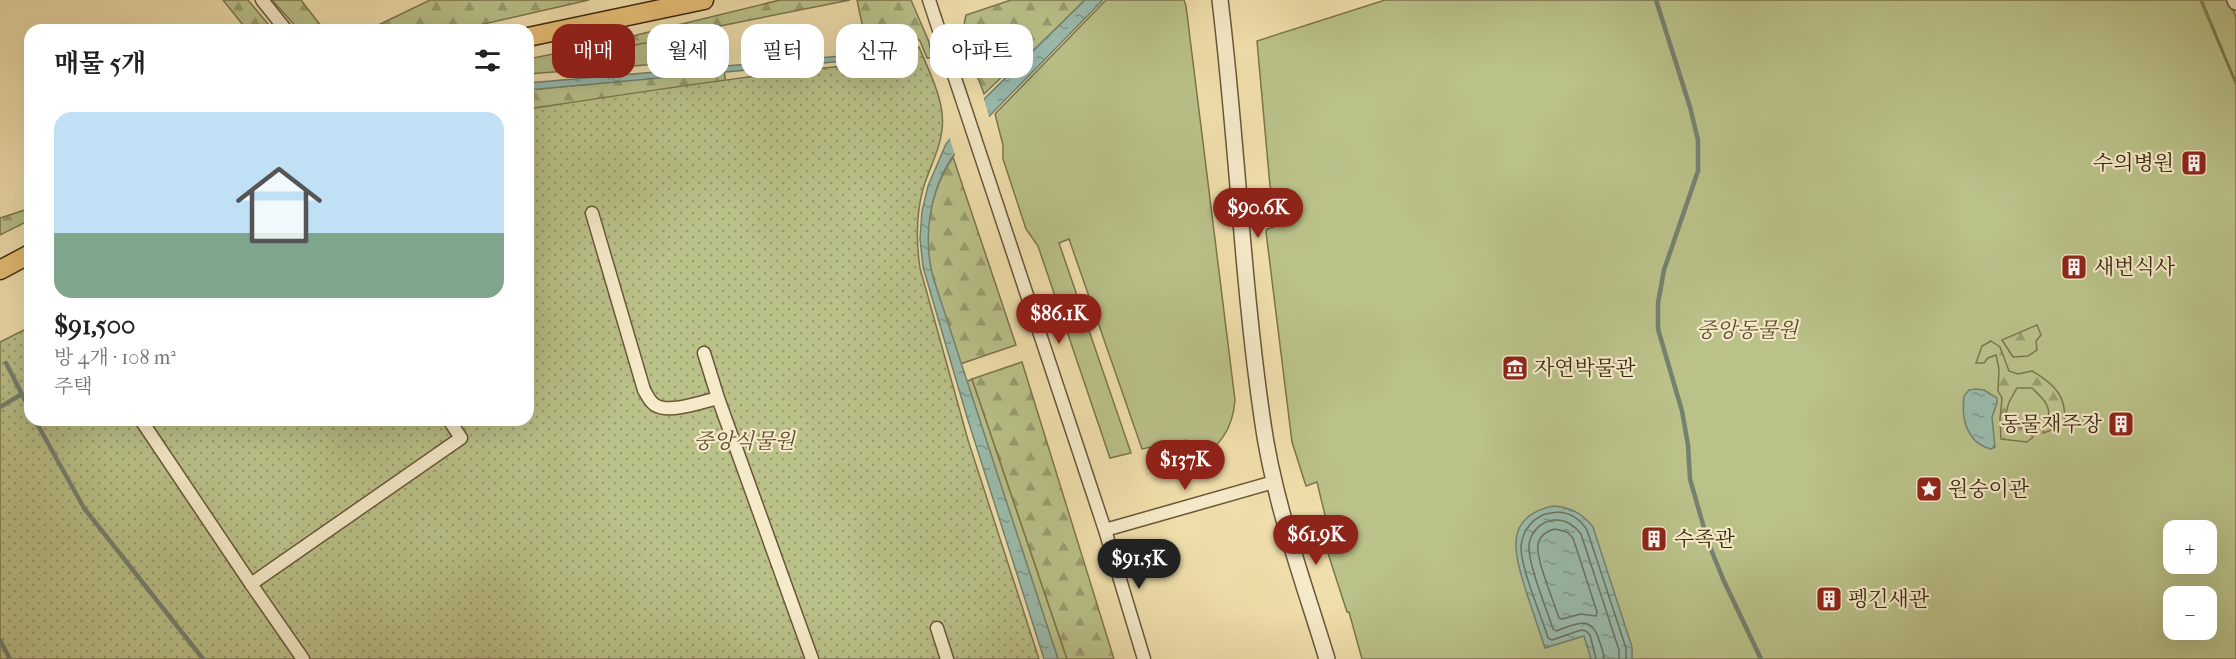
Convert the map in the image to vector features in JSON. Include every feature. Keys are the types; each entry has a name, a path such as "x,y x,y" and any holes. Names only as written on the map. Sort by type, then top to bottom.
{"main road":[{"path":"534,36 704,0"},
{"path":"0,270 24,257"}],"street":[{"path":"262,0 281,24"},
{"path":"931,0 1105,530 1144,659"},
{"path":"1220,0 1241,233 1261,407 1274,482 1327,659"},
{"path":"592,213 644,390 649,398 654,405 663,408 685,406 718,398"},
{"path":"704,353 812,659"},
{"path":"145,426 303,659"},
{"path":"251,584 461,438 453,426"},
{"path":"1105,530 1274,482"},
{"path":"937,628 947,659"}],"green space":[{"path":"223,0 248,0 268,24 242,24"},
{"path":"272,0 301,0 319,24 294,24"},
{"path":"430,0 589,0 484,24 380,24"},
{"path":"780,0 850,0 729,24 682,24"},
{"path":"857,0 911,0 929,42 930,58 927,58 918,39 918,24 862,24"},
{"path":"1011,0 1085,0 1033,51 1033,24 964,24 966,15"},
{"path":"1106,0 1184,0 1235,400 1228,428 1218,444 1193,461 1187,440 1142,449 1069,239 1059,243 1131,453 1110,458 1038,246 1026,229 1003,159 1003,145 995,114 1030,78 1033,78 1033,75"},
{"name":"중앙동물원","path":"1385,0 2200,0 2236,85 2236,659 1362,659 1349,612 1347,612 1323,538 1330,536 1317,482 1306,486 1292,442 1266,232 1267,229 1286,223 1278,212 1270,186 1257,41"},
{"path":"2202,0 2229,0 2236,17 2236,82"},
{"path":"647,32 647,43 635,45 635,35"},
{"path":"647,42 647,65 635,66 635,44"},
{"name":"중앙식물원","path":"919,47 930,72 930,78 933,79 940,102 943,125 940,143 925,182 919,209 917,238 920,268 968,440 1039,659 0,659 0,342 24,330 24,426 534,426 534,108 743,78 824,78 824,68 836,67 836,78 918,78"},
{"path":"552,54 552,72 534,74 534,58"},
{"path":"652,78 725,78 726,83 534,113 534,89"},
{"path":"978,78 1001,78 984,94"},
{"path":"953,157 1016,345 960,364 933,280 927,241 932,203"},
{"path":"24,210 24,223 0,235 0,218"},
{"path":"2037,325 2041,335 2036,341 2037,350 2028,356 2013,357 2002,340"},
{"path":"1991,341 2000,347 2009,371 2018,374 2032,371 2054,387 2062,400 2064,426 2043,433 2049,413 2047,405 2032,388 2017,388 2009,402 2005,417 2033,437 2027,442 2001,439 2002,398 1998,391 1999,369 1996,355 1988,358 1984,363 1976,363 1982,346"},
{"path":"1022,362 1114,659 1067,659 972,379"},
{"path":"972,379 1067,659 1058,659 966,382"}],"water":[{"path":"1085,0 1103,0 1033,72 1033,51"},
{"path":"836,56 836,62 824,63 824,57"},
{"path":"741,65 741,71 729,72 729,66"},
{"path":"647,73 647,78 659,78 534,89 534,82 586,78 635,78 635,74"},
{"path":"1005,78 1027,78 951,159 933,201 928,247 933,277 1058,659 1044,659 967,417 923,267 920,239 922,211 928,186 946,144"},
{"path":"1969,390 1984,390 1997,398 1992,417 1995,447 1991,449 1983,446 1971,436 1965,421 1964,396"},
{"path":"1553,506 1575,512 1593,527 1632,647 1632,659 1591,659 1584,636 1545,648 1518,564 1516,539 1519,528 1526,519 1537,511"}],"pier":[{"path":"983,96 990,120 956,158 949,136"}],"waterway":[{"path":"1656,0 1690,107 1698,140 1698,171 1664,270 1658,303 1658,329 1682,411 1688,445 1690,479 1708,542 1761,659"},
{"path":"6,363 24,398"},
{"path":"0,407 22,394"},
{"path":"38,426 84,508 203,659"},
{"path":"0,640 10,659"}],"place":[{"name":"수의병원","path":"2194,163"},
{"name":"새번식사","path":"2074,267"},
{"name":"자연박물관","path":"1515,368"},
{"name":"동물재주장","path":"2121,424"},
{"name":"원숭이관","path":"1929,489"},
{"name":"수족관","path":"1654,539"},
{"name":"펭긴새관","path":"1829,599"}]}
